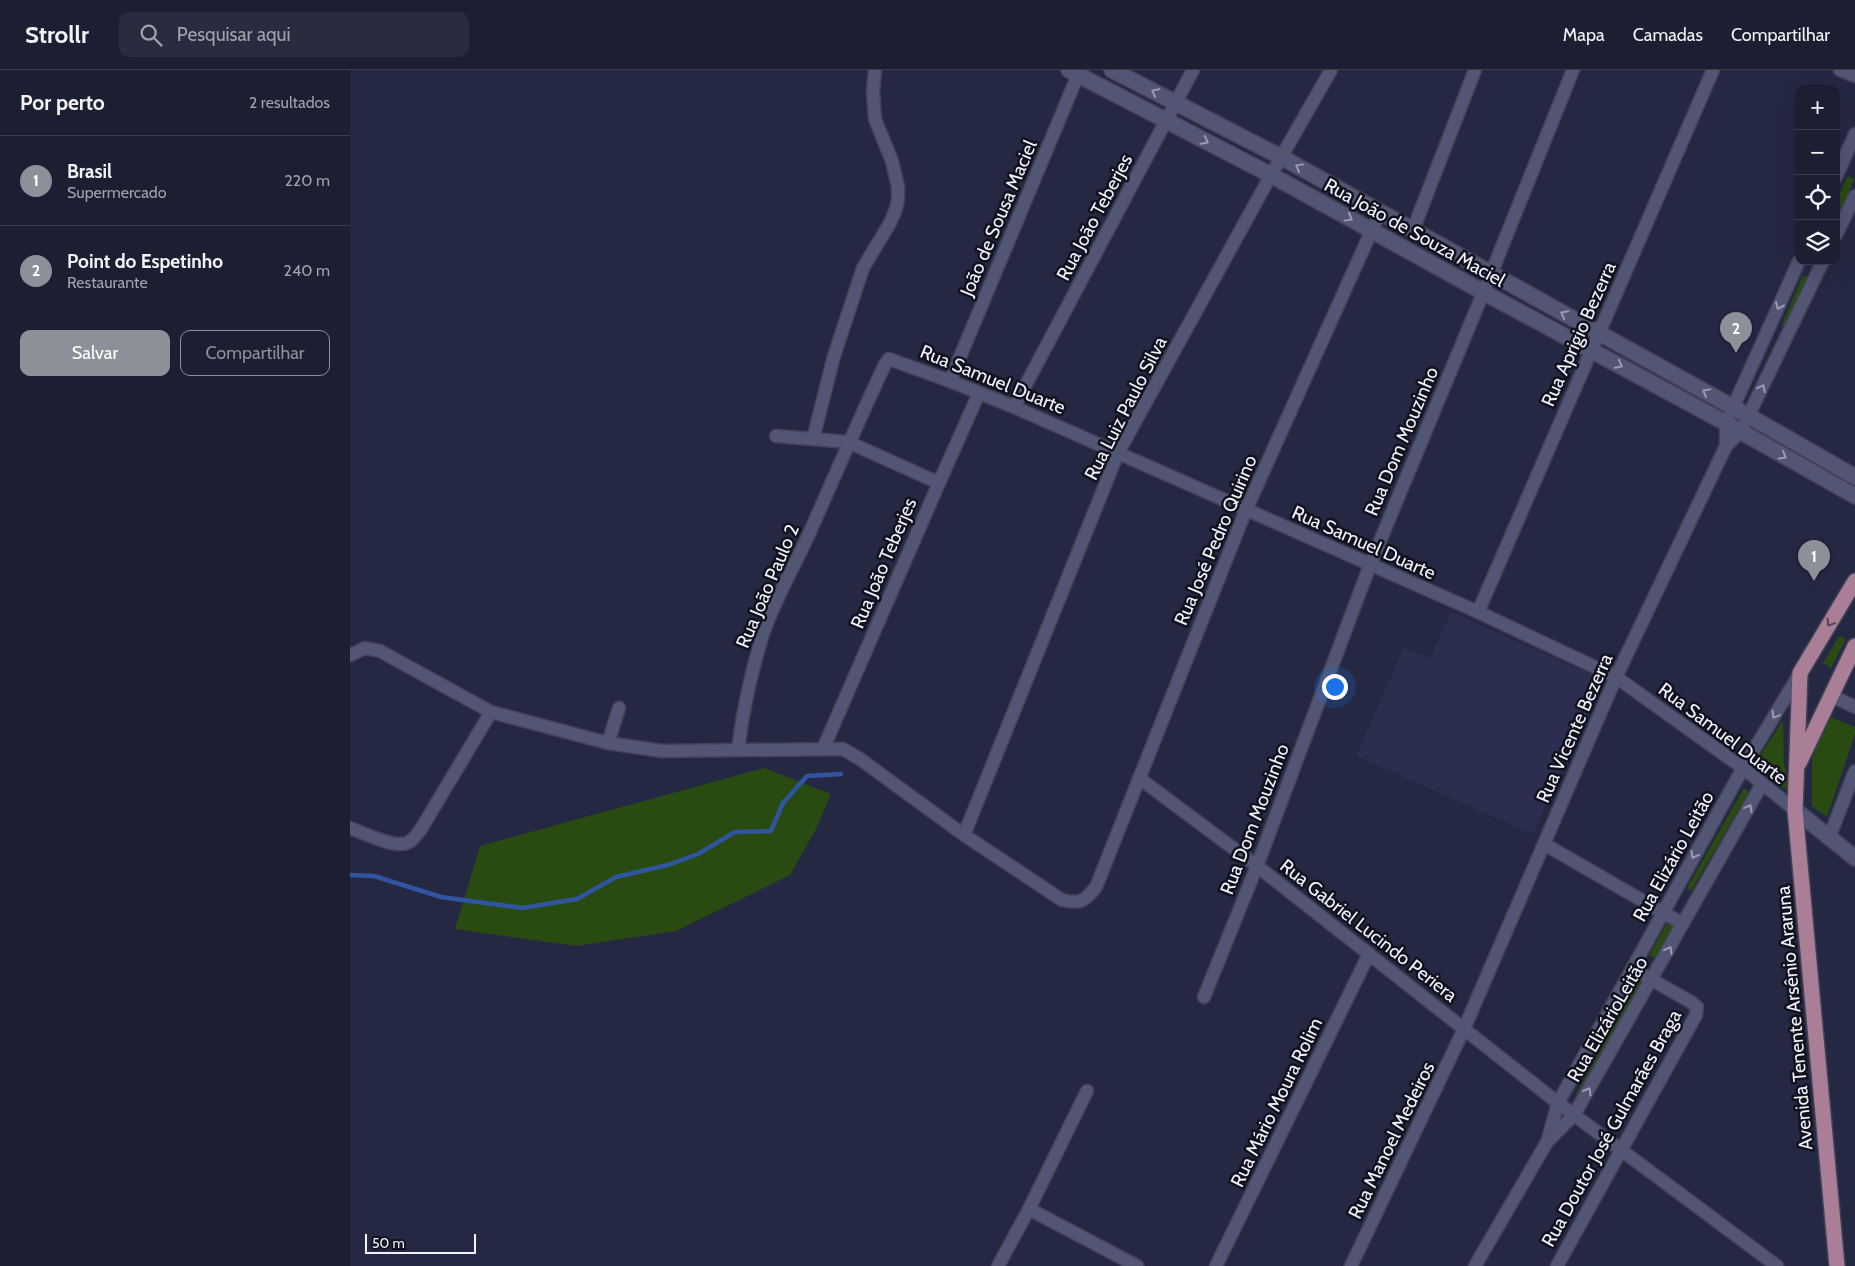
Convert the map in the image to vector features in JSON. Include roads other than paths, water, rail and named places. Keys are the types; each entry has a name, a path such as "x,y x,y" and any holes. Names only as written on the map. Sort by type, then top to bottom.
{"main road":[{"path":"1798,767 1797,740 1800,673 1855,582"},
{"path":"1798,767 1830,695 1854,649"},
{"name":"Avenida Tenente Arsênio Araruna","path":"1798,767 1795,810 1837,1266"}],"street":[{"path":"813,439 831,368 864,268 896,209 898,199 898,187 892,161 875,118 873,92 875,70"},
{"name":"Rua João de Souza Maciel","path":"1112,70 1281,157 1749,416 1855,477"},
{"name":"Rua João Teberjes","path":"1014,407 1193,70"},
{"name":"Rua Luiz Paulo Silva","path":"964,835 1118,453 1271,174 1331,70"},
{"path":"1414,230 1475,70"},
{"name":"Rua Dom Mouzinho","path":"1204,997 1257,866 1370,565 1574,70"},
{"name":"Rua Aprigio Bezerra","path":"1478,612 1713,70"},
{"path":"1840,70 1855,76"},
{"name":"Rua João de Souza Maciel","path":"1076,72 1166,121 1271,174 1483,292 1726,423 1855,496"},
{"name":"João de Sousa Maciel","path":"950,381 1076,72"},
{"path":"1837,175 1855,134"},
{"path":"1840,227 1855,196"},
{"name":"Rua José Pedro Quirino","path":"964,835 1062,900 1076,903 1087,899 1096,887 1246,510 1380,212"},
{"name":"Rua Vicente Bezerra","path":"1726,446 1726,423 1797,265"},
{"name":"Rua Vicente Bezerra","path":"1464,1029 1616,677 1726,446 1741,432 1822,265"},
{"name":"Rua Samuel Duarte","path":"889,359 1014,407 1478,612 1616,677 1743,768 1795,810"},
{"name":"Rua João Paulo 2","path":"738,749 742,712 763,633 784,584 808,536 848,442 889,359"},
{"name":"Rua João Teberjes","path":"823,749 938,483 980,393"},
{"path":"776,436 848,442 938,483"},
{"path":"350,655 365,648 380,651 491,712 608,743 662,751 844,749 964,835"},
{"name":"Rua Elizário Leitão","path":"1547,1142 1558,1103 1743,768 1800,673"},
{"path":"1830,695 1855,707"},
{"path":"608,743 619,708"},
{"path":"350,828 384,841 399,844 407,844 412,840 421,829 491,712"},
{"path":"1829,838 1851,795 1855,771"},
{"name":"Rua Gabriel Lucindo Periera","path":"1139,778 1257,866 1558,1103 1777,1266"},
{"name":"Rua ElizárioLeitão","path":"1475,1266 1547,1142 1574,1114 1762,784"},
{"path":"1795,810 1855,858"},
{"path":"1544,844 1683,924"},
{"name":"Rua Mário Moura Rolim","path":"1216,1266 1369,954"},
{"path":"1632,969 1652,980"},
{"name":"Rua Doutor José Gulmarães Braga","path":"1557,1266 1696,1015 1697,1007 1691,1002 1652,980"},
{"name":"Rua Manoel Medeiros","path":"1351,1266 1464,1029"},
{"path":"998,1266 1087,1091"},
{"path":"1028,1210 1136,1266"}],"waterway":[{"path":"350,875 374,876 441,897 522,908 577,899 616,877 668,865 698,854 735,832 771,831 783,803 807,776 841,774"}],"place":[{"name":"Point do Espetinho","path":"1736,353"},
{"name":"Brasil","path":"1814,581"}]}
